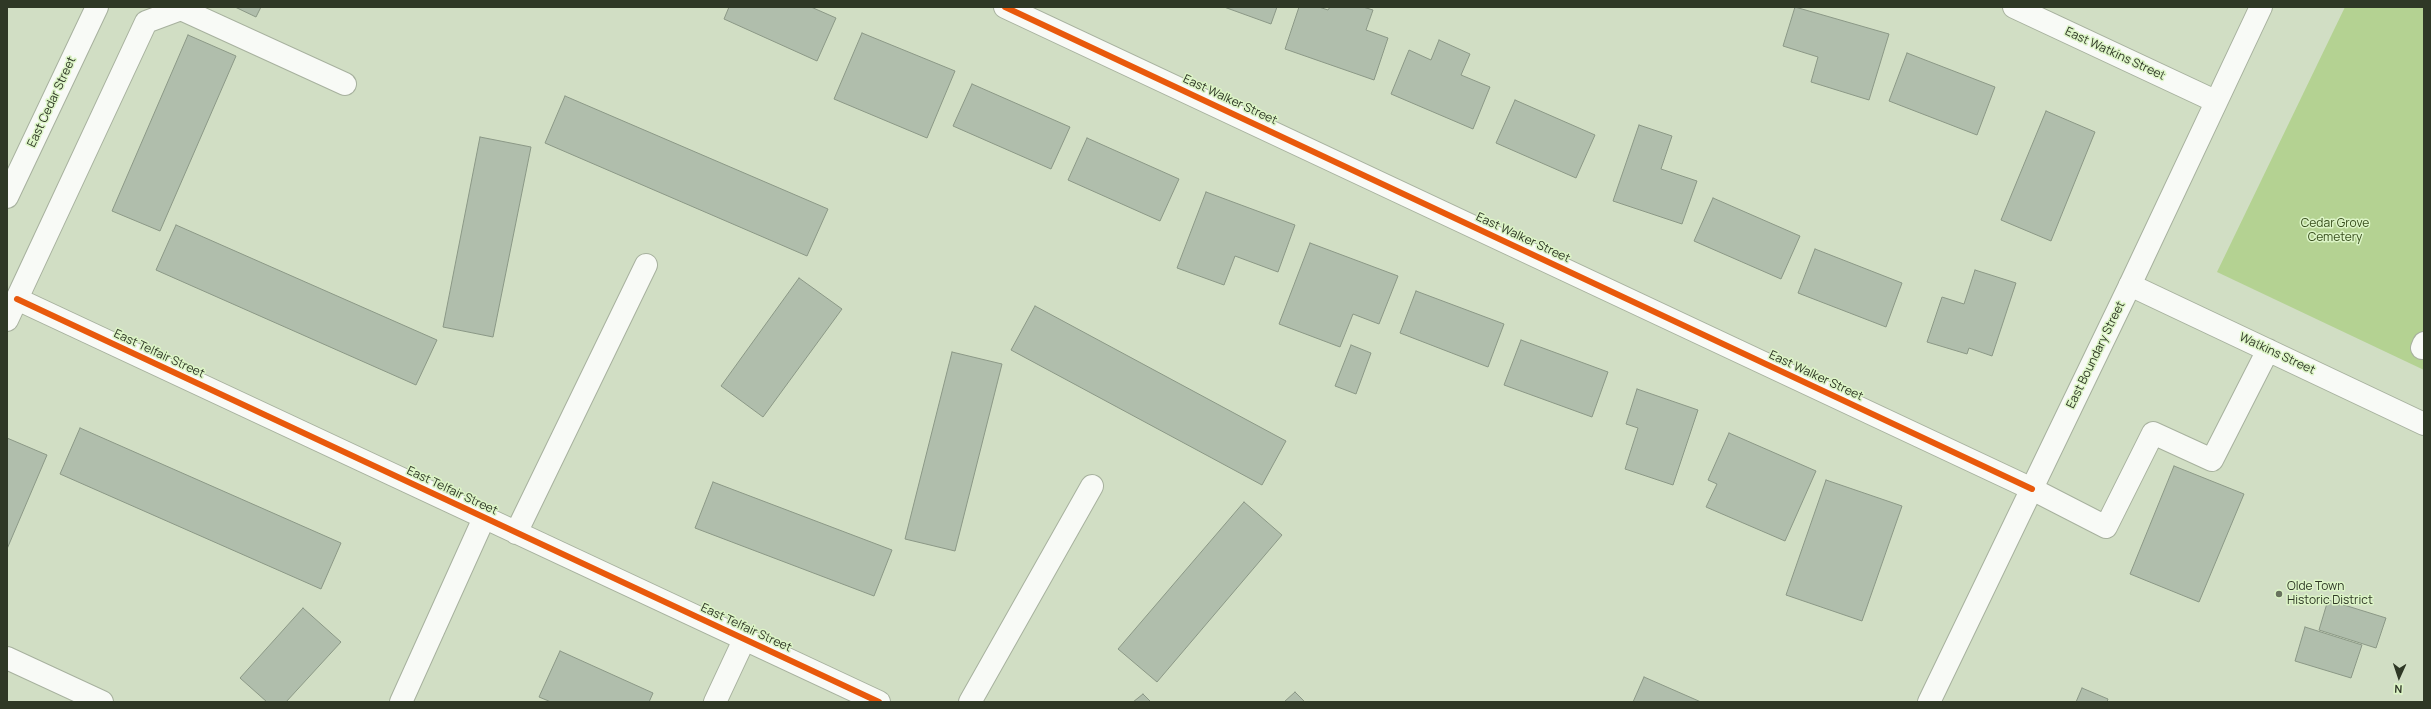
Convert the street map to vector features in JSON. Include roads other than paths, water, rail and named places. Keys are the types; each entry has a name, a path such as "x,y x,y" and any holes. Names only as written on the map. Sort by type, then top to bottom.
{"street":[{"name":"East Cedar Street","path":"7,197 97,7"},
{"name":"East Walker Street","path":"1005,7 2032,489 2106,527 2152,433 2212,460 2268,350"},
{"name":"East Watkins Street","path":"2014,7 2215,101"},
{"name":"East Boundary Street","path":"1929,702 2130,285 2215,101 2261,7"},
{"path":"7,320 146,22 181,9 346,84"},
{"path":"516,533 646,265"},
{"name":"Watkins Street","path":"2130,285 2424,424"},
{"name":"East Telfair Street","path":"17,299 879,702"},
{"path":"970,702 1092,486"},
{"path":"401,702 484,518"},
{"path":"715,702 744,640"},
{"path":"7,658 102,702"}],"place":[{"name":"Olde Town Historic District","path":"2279,594"}],"park label":[{"name":"Cedar Grove Cemetery","path":"2335,231"}]}
